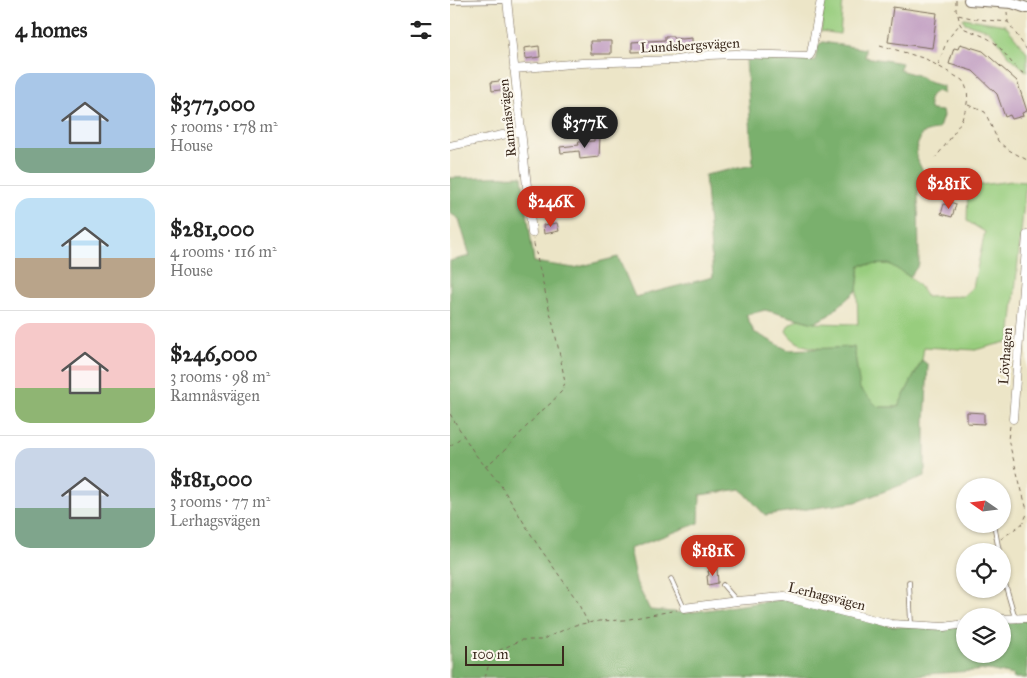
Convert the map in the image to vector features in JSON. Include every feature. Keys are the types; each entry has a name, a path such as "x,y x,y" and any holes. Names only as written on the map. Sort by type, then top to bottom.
{"street":[{"name":"Ramnåsvägen","path":"507,0 532,232"},
{"name":"Lundsbergsvägen","path":"514,69 591,62 676,60 709,55 769,54 808,56 811,54 821,0"},
{"path":"969,0 1006,3 1027,8"},
{"path":"450,146 521,131"},
{"name":"Lövhagen","path":"1013,419 1027,236"},
{"name":"Lerhagsvägen","path":"684,608 784,597 876,621 911,626 944,627 956,625"},
{"path":"1011,618 1027,618"}],"lane":[{"path":"450,2 507,0"},
{"path":"996,533 997,542"},
{"path":"671,579 684,608"},
{"path":"909,582 911,626"},
{"path":"723,585 737,601"},
{"path":"1009,598 1014,618"}],"path":[{"path":"956,0 956,10 963,28 992,40 1013,65 1027,76"},
{"path":"1006,3 1008,22 1027,50"},
{"path":"958,15 1008,22"},
{"path":"938,65 947,40 960,24"},
{"path":"880,45 915,54 938,65 962,80 966,85 967,105 950,140 935,158"},
{"path":"967,105 985,112 998,141 1007,149 1027,160"},
{"path":"485,467 506,449 538,414 556,398 565,383 532,232"},
{"path":"450,414 475,454 500,484 537,544 576,599 588,623"},
{"path":"1013,419 1008,438 1027,510"},
{"path":"450,446 464,436"},
{"path":"997,542 1023,523 1027,514"},
{"path":"485,678 490,660 498,651 522,640 541,640 553,636 564,629 588,623 624,620 684,608"}],"green space":[{"path":"824,0 843,0 840,34 821,31"},
{"path":"964,18 1005,25 1027,52 1027,72 1008,55 988,30 965,23"},
{"path":"823,42 865,49 865,57 902,63 899,70 943,86 943,94 939,91 933,93 929,98 931,110 942,111 943,116 939,128 921,135 917,149 920,165 926,174 935,181 918,191 919,264 910,277 889,264 860,265 857,290 829,315 814,323 765,310 746,315 754,332 788,350 854,347 860,389 878,407 898,407 922,360 928,365 925,476 856,502 765,515 741,489 700,495 699,523 629,549 636,582 650,610 686,613 784,599 891,626 956,627 956,663 1011,663 1011,621 1027,620 1027,678 1013,678 1014,675 988,670 893,678 450,678 450,261 470,256 459,219 450,213 450,178 522,176 534,262 574,268 618,257 635,297 713,277 705,175 753,165 746,59 815,61 818,45"},
{"path":"935,181 971,186 1012,181 1026,182 1010,341 975,350 924,347 922,360 898,407 878,407 859,389 854,347 817,348 808,346 799,343 786,331 789,325 798,319 814,323 858,324 857,290 860,265 888,264 904,272 920,287 926,297 963,296 973,287 985,232 967,221 968,190"}],"building":[{"path":"893,7 937,13 932,48 888,42"},
{"path":"665,36 682,39 692,38 692,47 672,49 672,46 658,47 658,51 632,52 632,42 665,40"},
{"path":"590,41 611,41 611,54 591,54"},
{"path":"960,44 983,51 1017,81 1027,111 1022,113 1023,116 1012,119 1010,115 1005,117 997,94 973,71 949,64 954,48 958,49"},
{"path":"539,46 540,57 525,59 524,48"},
{"path":"507,80 508,89 492,91 491,82"},
{"path":"594,137 600,137 599,157 580,159 579,151 561,153 560,147 579,145 578,142 594,141"},
{"path":"950,202 956,204 952,217 941,214 944,204 949,205"},
{"path":"557,223 559,231 544,234 543,225"},
{"path":"967,412 984,413 984,424 967,423"},
{"path":"717,569 718,583 708,585 708,571"}]}
